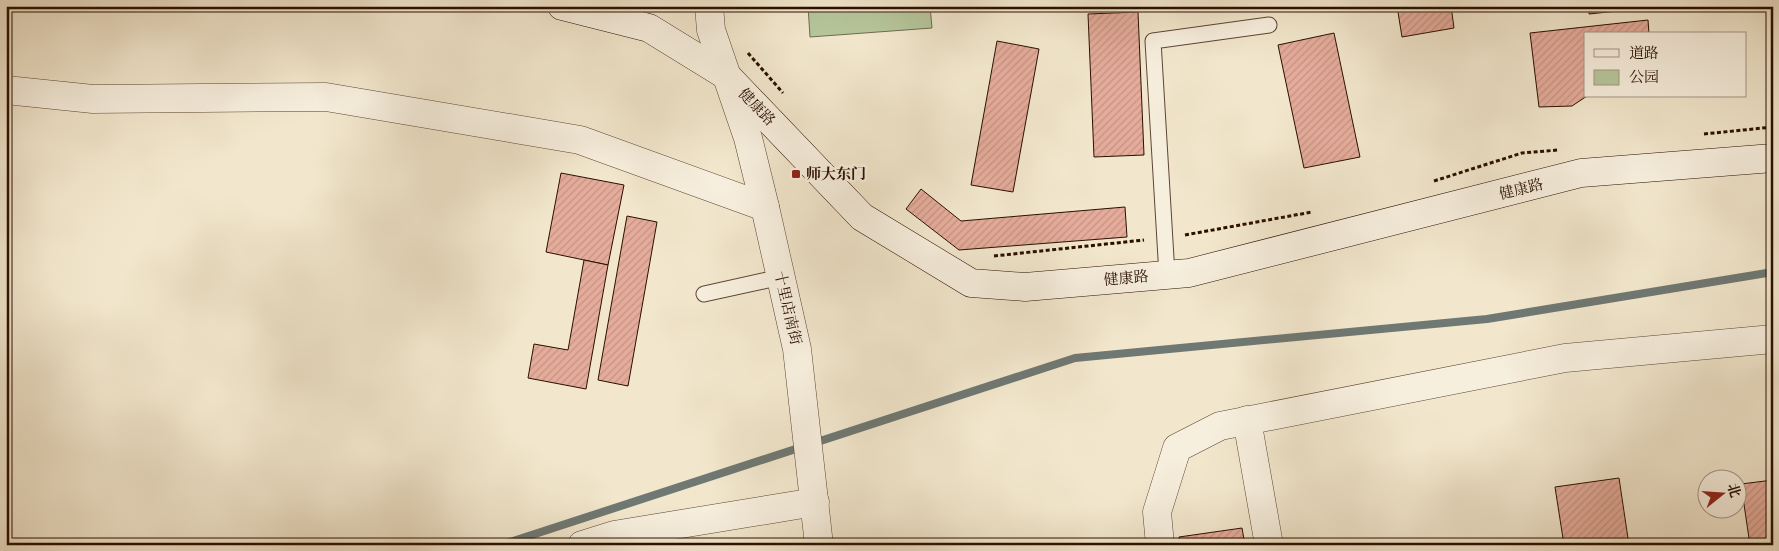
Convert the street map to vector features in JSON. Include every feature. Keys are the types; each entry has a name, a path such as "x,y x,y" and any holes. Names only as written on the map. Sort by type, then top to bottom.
{"street":[{"name":"健康路","path":"562,6 649,28 727,76 862,217 971,283 1025,287 1189,273 1581,173 1773,158"},
{"name":"十里店南街","path":"709,6 711,30 748,138 766,207 797,349 819,545"},
{"path":"6,90 93,99 326,97 580,140 766,207"},
{"path":"1160,545 1157,512 1177,448 1220,426 1565,358 1773,339"},
{"path":"1247,420 1269,545"},
{"path":"582,545 614,535 815,502"}],"lane":[{"path":"1167,275 1153,41 1269,25"},
{"path":"704,294 781,277"}],"green space":[{"path":"808,6 930,6 932,28 810,37"}],"building":[{"path":"1397,6 1451,6 1454,28 1402,37"},
{"path":"1589,6 1627,6 1627,10 1589,14"},
{"path":"1138,12 1144,155 1094,157 1088,14"},
{"path":"1648,20 1649,32 1584,32 1584,98 1572,106 1539,107 1530,33"},
{"path":"1334,33 1360,157 1304,168 1278,45"},
{"path":"997,41 1039,49 1013,192 971,185"},
{"path":"561,173 624,185 608,265 546,252"},
{"path":"921,189 961,221 1125,207 1127,237 959,250 906,209"},
{"path":"627,216 657,222 628,386 598,380"},
{"path":"584,260 608,265 586,389 528,378 534,344 568,350"},
{"path":"1619,478 1629,545 1564,545 1555,487"},
{"path":"1773,480 1773,545 1750,545 1746,518 1746,483"},
{"path":"1242,528 1245,545 1180,545 1179,537"}],"waterway":[{"path":"501,545 1075,358 1487,319 1773,272"}],"place":[{"name":"师大东门","path":"796,174"}]}
